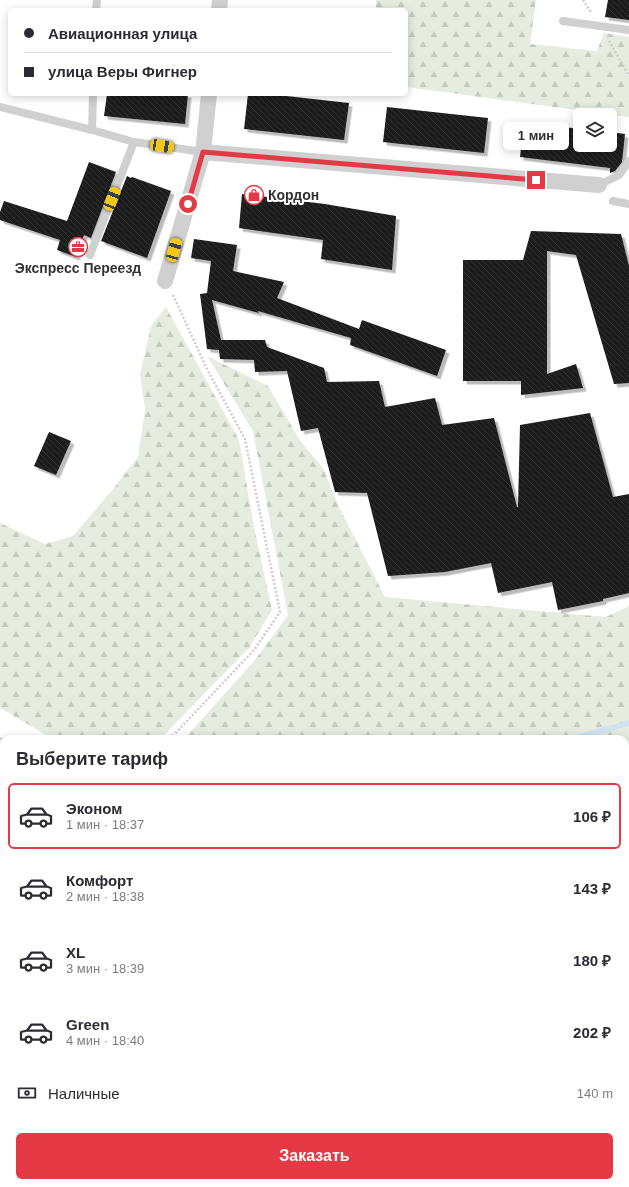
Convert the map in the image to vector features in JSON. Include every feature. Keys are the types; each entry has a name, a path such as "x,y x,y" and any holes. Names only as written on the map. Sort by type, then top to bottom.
{"street":[{"path":"165,281 203,152 209,96"},
{"path":"203,152 599,185"}],"lane":[{"path":"564,21 629,30"},
{"path":"92,130 93,96"},
{"path":"0,107 134,142 203,152"},
{"path":"90,255 134,142"},
{"path":"599,185 619,175 629,161"},
{"path":"613,201 629,204"}],"path":[{"path":"174,735 254,650 280,612 245,438 207,369 179,306"}],"green space":[{"path":"376,0 536,0 530,44 597,51 604,33 629,37 629,117 617,115 617,108 573,108 573,109 408,87 408,8 376,8"},
{"path":"166,307 239,440 254,527 272,610 249,648 164,735 46,735 0,708 0,523 45,544 73,536 138,457 145,410 140,374 151,326"},
{"path":"207,356 268,386 301,442 323,468 339,507 385,597 606,617 629,606 629,735 188,735 255,660 288,615 253,431"}],"building":[{"path":"608,0 629,0 629,20 605,17"},
{"path":"107,96 188,96 185,124 104,116"},
{"path":"248,96 286,96 349,103 344,140 244,129"},
{"path":"387,107 488,118 484,153 383,142"},
{"path":"524,122 573,128 573,152 617,152 617,133 625,134 622,162 615,171 610,173 610,168 520,157"},
{"path":"89,162 116,172 91,238 84,235 76,257 57,250 60,240 0,220 0,212 4,201 67,221"},
{"path":"127,176 171,191 147,258 101,241"},
{"path":"242,194 325,204 396,216 392,270 321,259 323,240 239,228"},
{"path":"531,231 621,234 629,266 629,383 614,384 576,255 547,251 547,374 576,364 583,388 521,395 521,381 463,381 463,260 523,260"},
{"path":"194,239 237,245 233,271 284,282 277,298 359,329 362,320 446,350 437,376 350,345 351,338 258,311 259,313 212,300 221,340 265,340 267,347 324,368 327,382 379,381 385,407 435,398 442,425 494,418 517,507 520,425 590,413 613,497 629,494 629,593 603,599 603,601 558,610 552,582 498,593 491,563 445,572 388,576 367,493 335,492 318,428 301,431 287,371 255,372 254,360 220,359 219,350 207,349 200,294 207,293 211,261 191,258"},
{"path":"49,432 71,441 56,475 34,466"}],"waterway":[{"path":"586,735 629,723"}],"place":[{"name":"Кордон","path":"254,195"},
{"name":"Экспресс Переезд","path":"78,247"}],"route":[{"path":"188,204 203,152 536,180"}]}
